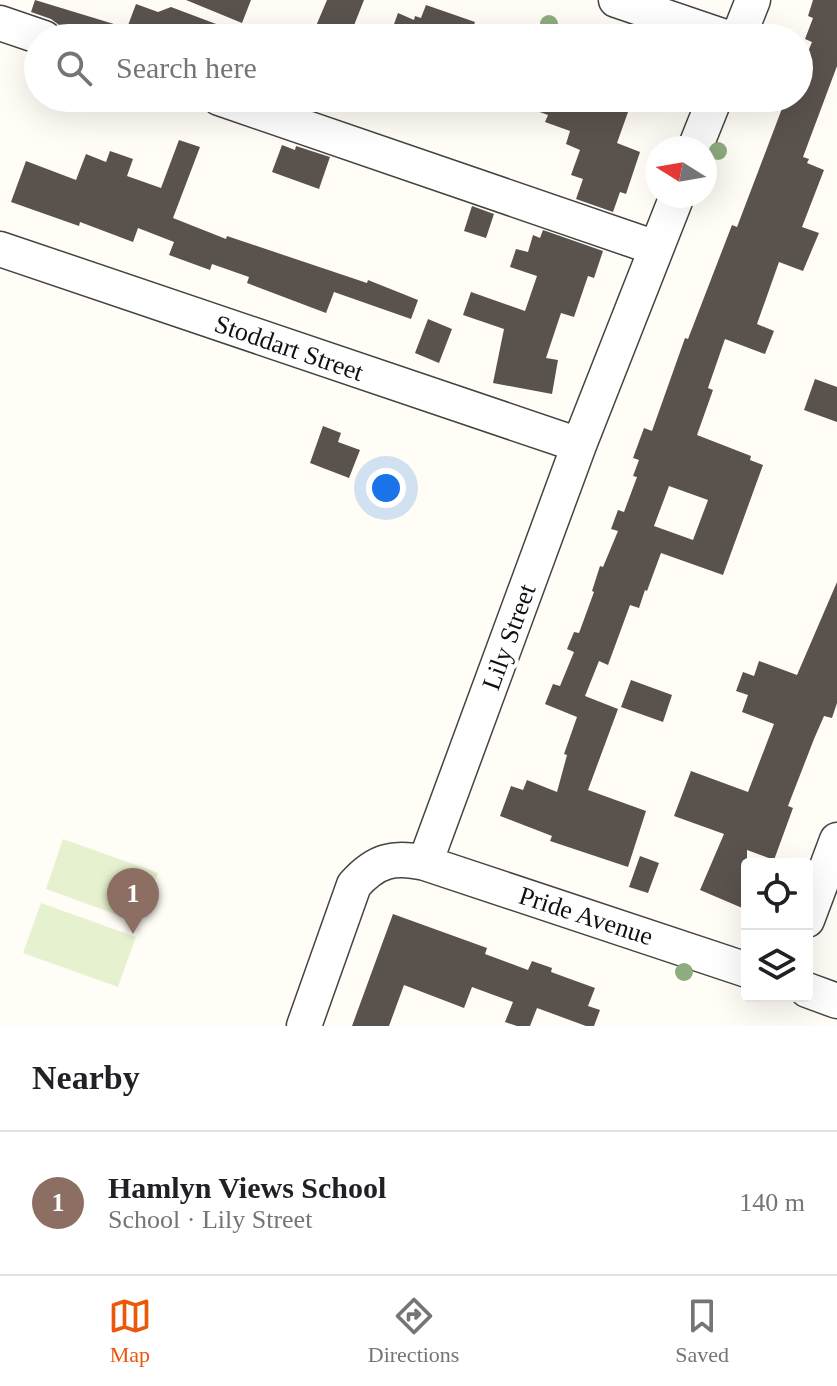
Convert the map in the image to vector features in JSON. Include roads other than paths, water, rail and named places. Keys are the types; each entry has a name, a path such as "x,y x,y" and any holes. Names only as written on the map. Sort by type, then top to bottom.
{"street":[{"path":"616,0 687,24"},
{"path":"744,24 753,0"},
{"path":"0,23 24,31"},
{"path":"260,112 656,248"},
{"path":"700,136 709,112"},
{"name":"Lily Street","path":"425,863 579,445 672,208"},
{"name":"Stoddart Street","path":"0,249 579,445"},
{"path":"813,904 837,840"},
{"path":"304,1026 354,885 366,871 401,857 425,863"},
{"name":"Pride Avenue","path":"425,863 741,968"},
{"path":"813,992 837,1001"}],"place":[{"name":"Hamlyn Views School","path":"133,934"}]}
